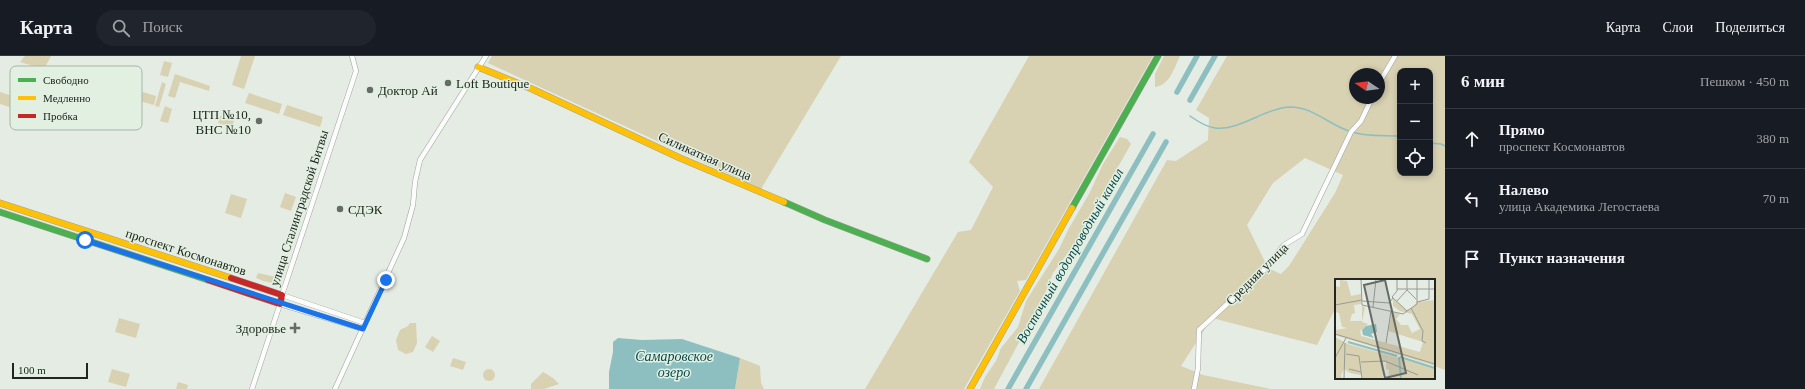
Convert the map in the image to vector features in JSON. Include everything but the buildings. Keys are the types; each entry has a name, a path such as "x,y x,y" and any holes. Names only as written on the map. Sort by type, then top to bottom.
{"street":[{"name":"улица Сталинградской Битвы","path":"252,389 356,71 352,56"},
{"path":"334,389 404,238 412,211 415,182 420,160 486,56"},
{"path":"970,389 1158,56"},
{"path":"1385,73 1395,56"},
{"name":"Силикатная улица","path":"478,67 532,89 680,158 825,220 927,259"},
{"name":"Средняя улица","path":"1194,389 1198,368 1200,330 1264,270 1284,245 1302,234 1351,132 1362,121 1369,104"},
{"name":"проспект Космонавтов","path":"0,203 365,323"},
{"name":"проспект Космонавтов","path":"0,212 280,304 363,329"}],"shaded area":[{"path":"25,56 51,56 46,66 34,66 20,62"},
{"path":"241,56 255,56 244,89 232,85"},
{"path":"492,56 841,56 761,189 488,63"},
{"path":"1029,56 1153,56 1026,280 1017,281 1020,291 964,389 865,389 958,232 971,230 993,187 969,162"},
{"path":"1164,56 1180,56 1168,79 1160,86 1155,87 1155,74"},
{"path":"1227,56 1445,56 1445,370 1435,366 1435,279 1335,279 1335,309 1317,345 1212,318 1181,366 1203,375 1271,389 1039,389 1167,160 1176,161 1208,140 1209,118 1196,110","holes":["1305,158 1343,175 1335,193 1289,266 1281,274 1268,268 1247,225 1273,183"]},
{"path":"164,61 172,63 168,77 160,75"},
{"path":"175,74 210,86 209,91 180,82 175,98 168,96"},
{"path":"162,82 166,84 159,107 155,106"},
{"path":"0,92 10,95 10,107 0,104"},
{"path":"143,92 156,96 154,105 142,102"},
{"path":"249,93 282,104 279,114 245,103"},
{"path":"287,105 323,117 320,127 283,115"},
{"path":"165,106 172,109 168,123 160,121"},
{"path":"220,116 234,120 232,127 218,123"},
{"path":"1120,137 1127,139 1131,144 1073,246 1053,273 1044,296 994,389 980,389 985,377 996,361 1001,348 1018,327 1026,301 1059,249 1089,194 1103,164"},
{"path":"285,193 296,197 291,211 280,207"},
{"path":"231,194 247,199 241,218 225,213"},
{"path":"282,264 284,269 281,281 271,283 256,278 258,273 276,277 280,265"},
{"path":"119,318 140,324 136,338 115,332"},
{"path":"410,323 416,323 417,343 413,352 406,354 398,350 396,340 400,330 408,326"},
{"path":"432,336 440,341 433,352 425,347"},
{"path":"453,358 466,362 463,370 450,366"},
{"path":"740,358 760,366 761,383 764,389 735,389"},
{"path":"112,369 130,374 126,387 108,382"},
{"path":"487,369 491,369 495,375 491,381 487,381 483,377 483,373"},
{"path":"543,372 559,384 544,389 531,389 531,384"},
{"path":"178,382 188,385 187,389 176,389"}],"water":[{"name":"Самаровское озеро","path":"618,338 642,340 682,339 740,358 735,389 609,389 609,372 613,352 613,342"}],"waterway":[{"name":"Восточный водопроводный канал","path":"1177,92 1197,56"},
{"name":"Восточный водопроводный канал","path":"1190,100 1215,56"},
{"path":"1190,116 1208,126 1224,128 1243,123 1271,111 1290,107 1307,110 1336,126 1358,134 1397,136"},
{"name":"Восточный водопроводный канал","path":"1008,389 1153,134"},
{"name":"Восточный водопроводный канал","path":"1026,389 1166,142"},
{"path":"1433,143 1445,146"}],"traffic: fast":[{"path":"1072,208 1158,56"},
{"path":"784,202 825,220 927,259"},
{"path":"0,212 208,280"}],"traffic: slow":[{"path":"478,67 532,89 680,158 784,202"},
{"path":"0,203 231,278"},
{"path":"970,389 1072,208"}],"traffic: jam":[{"path":"208,280 280,304 282,295 231,278"}],"place":[{"name":"Loft Boutique","path":"448,83"},
{"name":"Доктор Ай","path":"370,90"},
{"name":"ЦТП №10, ВНС №10","path":"259,121"},
{"name":"СДЭК","path":"340,209"},
{"name":"Здоровье","path":"295,328"}],"route":[{"path":"85,240 292,308 363,329 386,280"}]}
